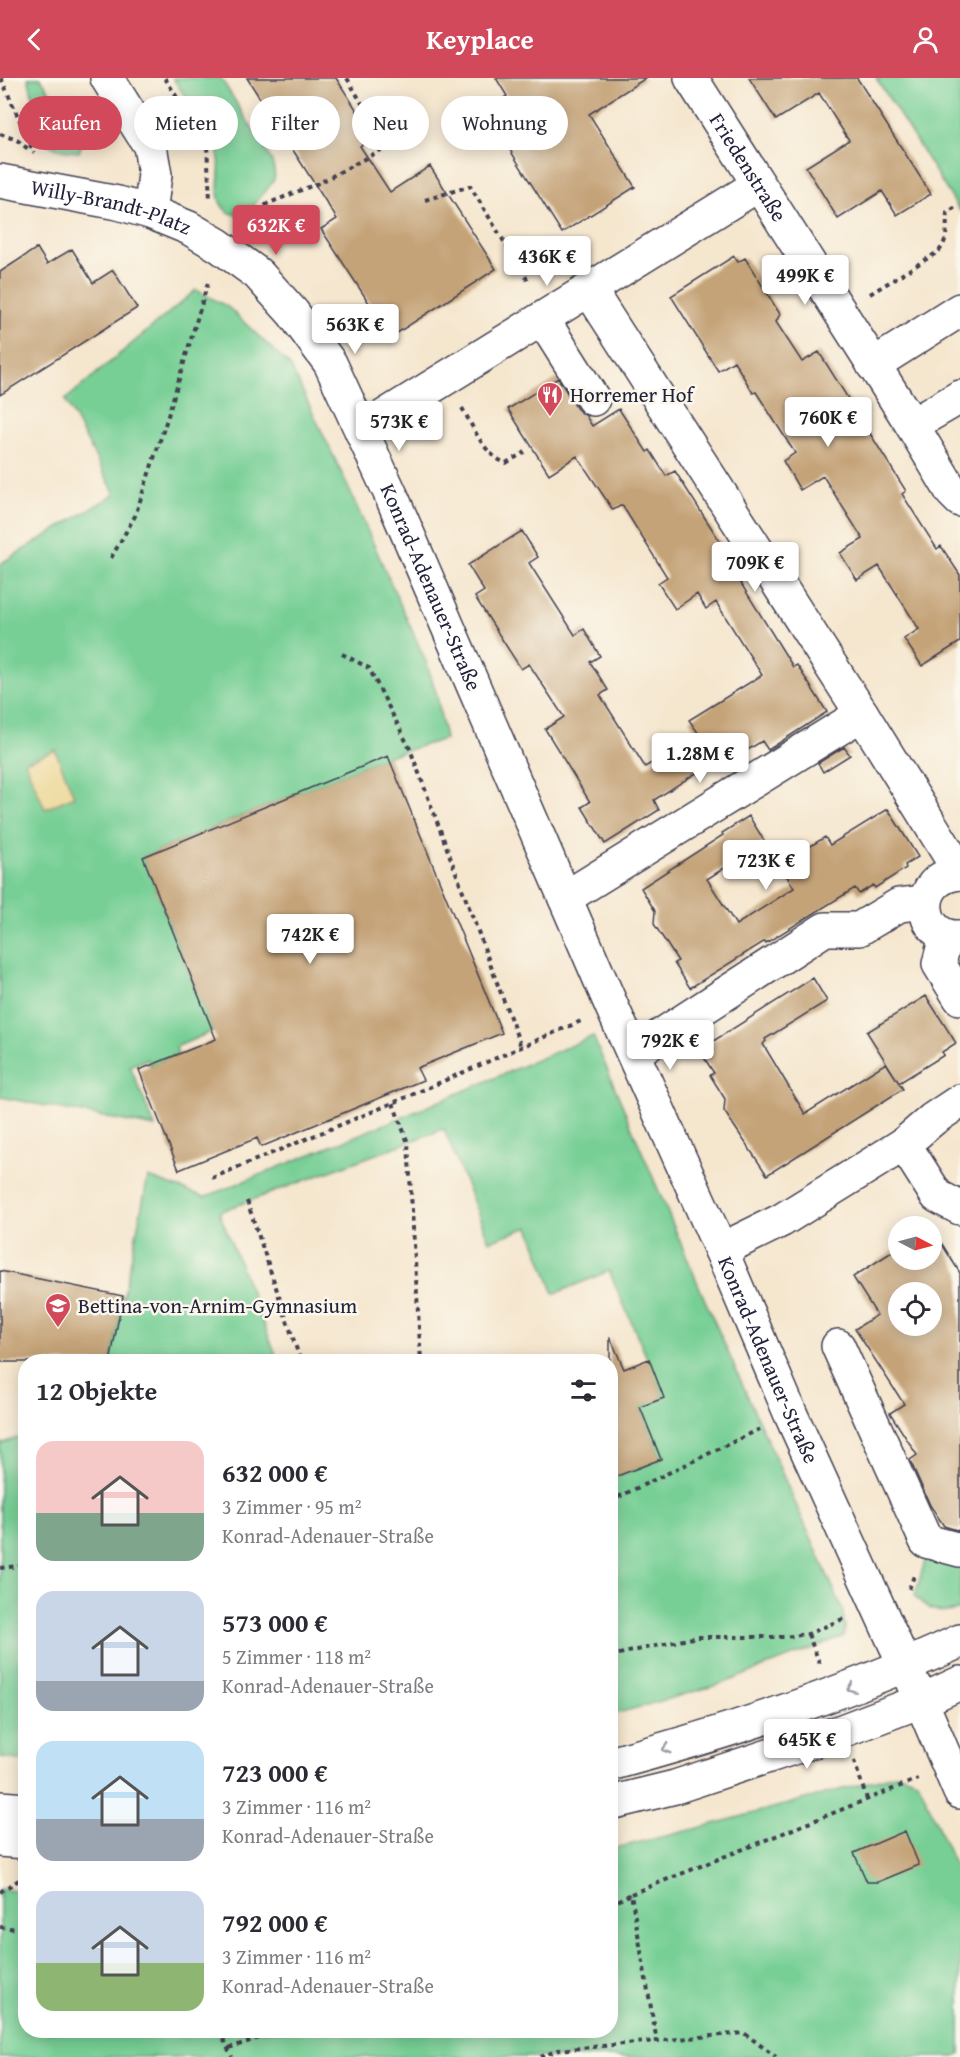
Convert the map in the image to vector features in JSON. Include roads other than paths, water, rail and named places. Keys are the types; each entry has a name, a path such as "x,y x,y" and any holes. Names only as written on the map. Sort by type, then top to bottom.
{"street":[{"path":"107,78 150,146 155,175 150,212"},
{"name":"Friedenstraße","path":"691,78 912,425 952,492 960,500"},
{"name":"Willy-Brandt-Platz","path":"0,181 118,203 150,212 189,228 218,245"},
{"path":"362,430 758,185"},
{"name":"Konrad-Adenauer-Straße","path":"218,245 258,274 293,313 330,363 362,430 791,1415 955,1779"},
{"path":"590,291 862,714 960,873 941,877 933,884 925,902 930,922 953,937 939,964 960,998"},
{"path":"873,365 960,310"},
{"path":"546,318 593,399"},
{"path":"912,425 960,397"},
{"path":"566,898 862,714"},
{"path":"634,1053 825,929 859,929 899,904 925,902"},
{"path":"721,1250 782,1220 904,1144 933,1119 960,1101"},
{"path":"904,1144 937,1196 960,1208"},
{"path":"838,1346 926,1541 960,1550"},
{"path":"618,1762 668,1749 832,1695 905,1667 960,1641"},
{"path":"618,1801 675,1787 826,1737 921,1701 960,1683"},
{"path":"0,1808 18,1809"},
{"path":"0,1840 18,1841"}],"place":[{"name":"Horremer Hof","path":"550,418"},
{"name":"Bettina-von-Arnim-Gymnasium","path":"58,1329"}]}
